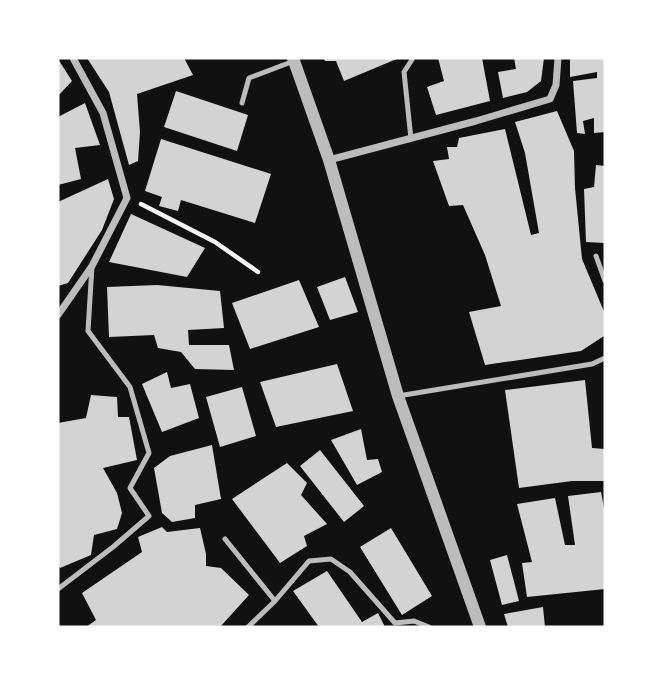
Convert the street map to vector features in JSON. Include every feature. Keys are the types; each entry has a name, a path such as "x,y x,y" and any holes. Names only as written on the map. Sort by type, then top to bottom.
{"street":[{"path":"58,315 92,266 128,198 103,113 73,58"},
{"path":"329,160 550,99 556,85 558,58"},
{"path":"293,59 329,160 398,396 480,627"}],"lane":[{"path":"411,138 404,72 413,58"},
{"path":"242,103 249,78 293,59"},
{"path":"596,256 605,281"},
{"path":"58,589 149,516 130,488 149,453 130,387 88,331 92,266"},
{"path":"398,396 592,364 605,358"},
{"path":"225,539 275,601"},
{"path":"248,627 275,601 309,561 331,559 350,572 395,623 414,621 429,627"}],"path":[{"path":"128,198 215,242 258,272"}],"building":[{"path":"87,58 184,58 193,75 137,94 140,132 138,161 129,165 109,92"},
{"path":"324,58 399,58 344,81 336,61 325,61"},
{"path":"438,58 482,58 490,101 436,115 427,87 444,81"},
{"path":"514,58 544,58 541,81 527,92 503,98 498,72 516,69"},
{"path":"570,58 605,58 605,132 594,133 594,118 583,121 585,134 577,133 573,81 597,78 597,72 570,77"},
{"path":"58,59 72,81 58,96"},
{"path":"176,91 248,115 237,151 164,127"},
{"path":"85,103 100,145 75,148 81,179 58,185 58,117"},
{"path":"557,111 574,151 582,259 605,314 604,336 581,351 485,365 469,312 501,306 485,255 463,205 449,206 433,161 449,159 447,147 457,147 459,138 505,129 531,235 539,233 525,153 515,122"},
{"path":"161,139 271,174 255,223 181,200 178,211 159,206 162,197 145,191"},
{"path":"596,165 605,166 605,243 586,242 584,189 594,187"},
{"path":"108,179 114,199 102,230 68,283 58,286 58,202"},
{"path":"131,214 205,248 187,277 109,262"},
{"path":"345,277 358,312 330,320 317,287"},
{"path":"299,280 319,327 250,349 232,303"},
{"path":"157,285 220,291 224,328 188,330 189,345 229,345 234,370 195,369 181,352 158,348 154,335 109,337 107,287"},
{"path":"337,364 353,411 276,427 260,382"},
{"path":"167,372 171,388 190,384 199,418 162,432 142,384"},
{"path":"585,380 592,448 605,449 605,481 572,481 519,488 505,390"},
{"path":"242,387 256,436 220,447 206,397"},
{"path":"91,395 117,397 118,417 129,417 137,460 103,468 117,493 122,513 117,529 94,535 91,555 60,568 58,423 86,418"},
{"path":"361,429 367,460 378,459 382,472 357,485 331,440"},
{"path":"212,445 221,499 195,505 195,518 172,522 162,513 154,468 170,456"},
{"path":"320,450 364,506 344,522 300,466"},
{"path":"287,463 307,483 301,495 327,524 304,536 307,546 280,563 232,499"},
{"path":"601,492 605,513 605,589 527,597 522,563 532,562 517,504 555,498 565,545 575,545 568,496"},
{"path":"162,527 167,532 200,528 206,566 221,568 249,595 220,627 86,627 96,620 82,593 142,552 138,537"},
{"path":"391,528 432,596 402,615 360,547"},
{"path":"507,555 519,601 502,605 490,560"},
{"path":"327,571 362,622 378,613 385,627 319,627 293,591"},
{"path":"543,607 545,627 508,627 504,614"}]}
